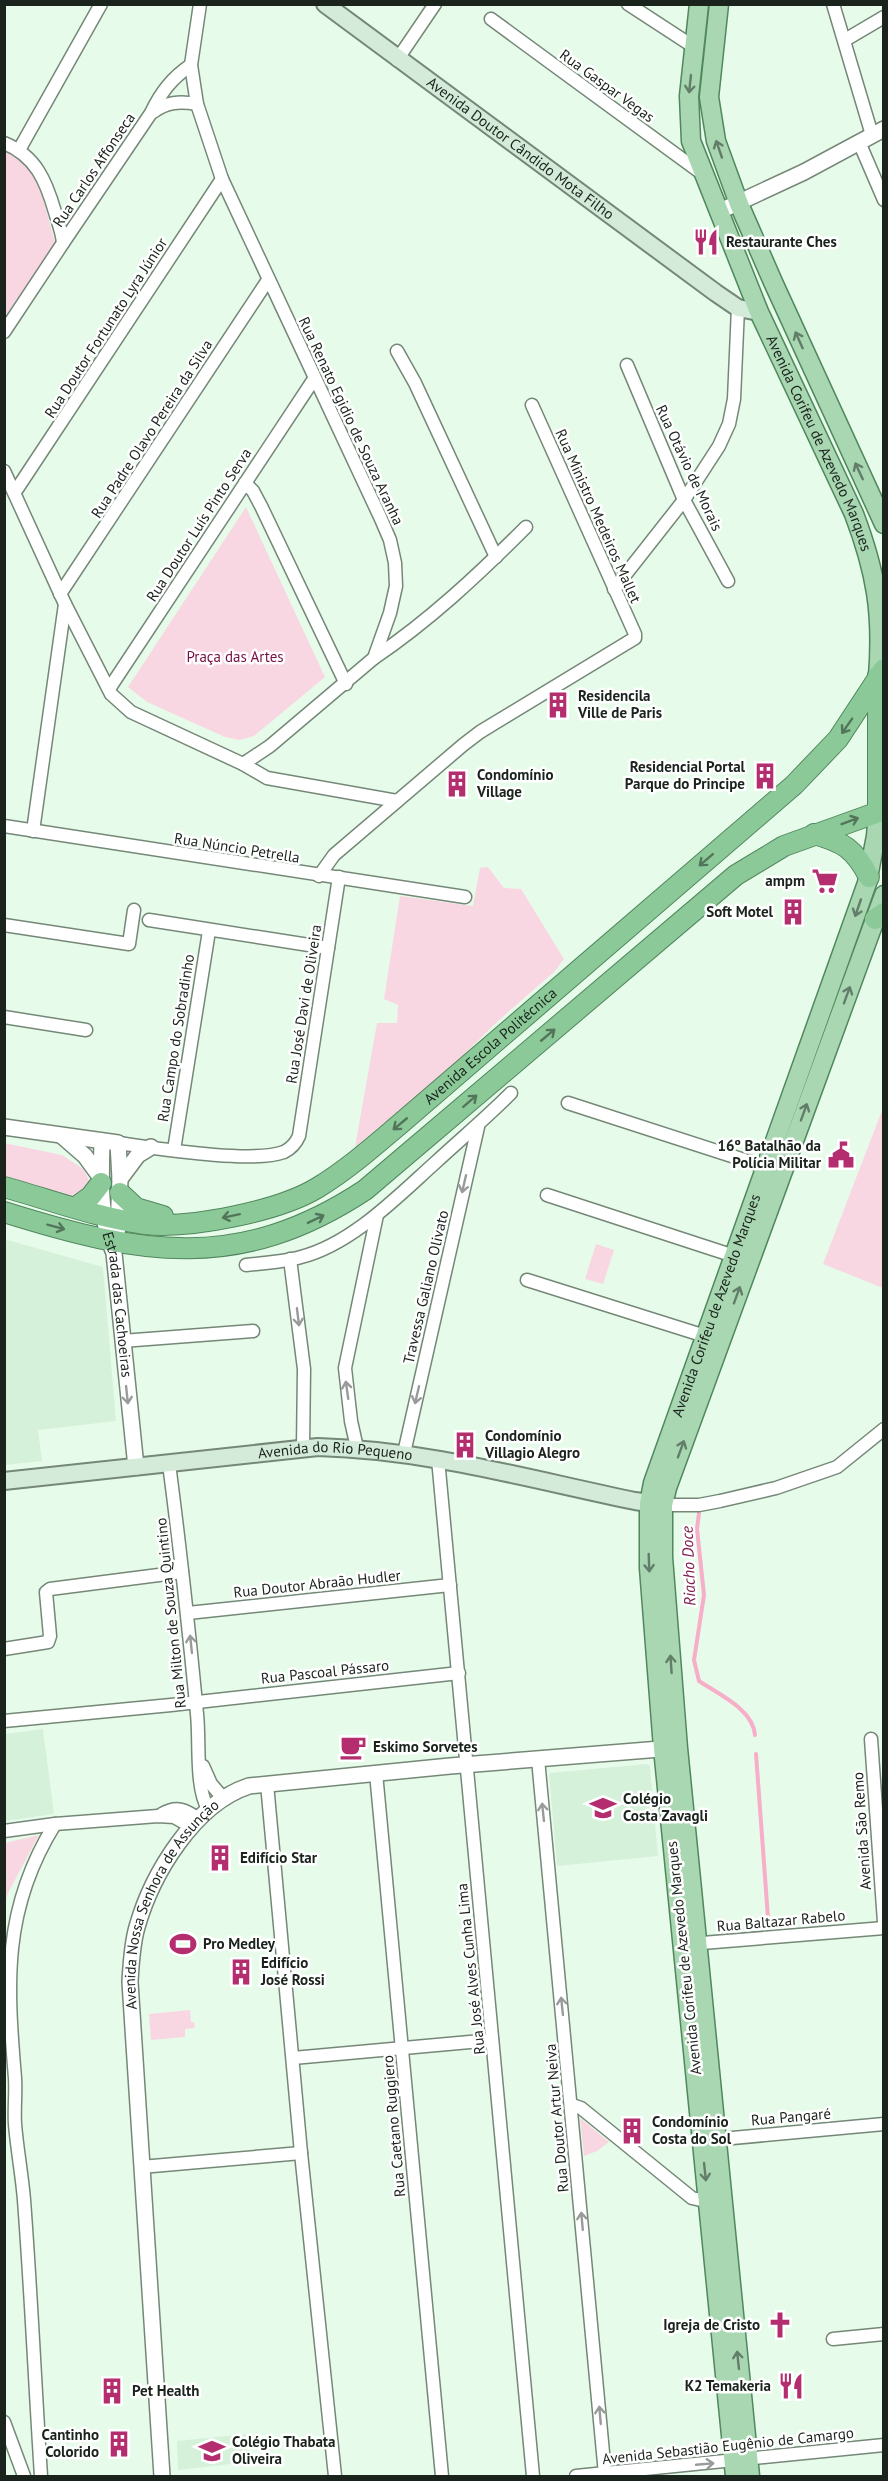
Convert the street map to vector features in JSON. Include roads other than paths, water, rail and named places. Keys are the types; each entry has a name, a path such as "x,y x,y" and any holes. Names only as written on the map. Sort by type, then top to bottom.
{"highway":[{"name":"Avenida Corifeu de Azevedo Marques","path":"881,673 881,810"},
{"name":"Avenida Escola Politécnica","path":"4,1187 112,1218 165,1225 236,1216 298,1198 337,1175 384,1137 814,767 843,732 881,673"},
{"name":"Avenida Escola Politécnica","path":"4,1212 112,1241 148,1248 194,1250 238,1245 277,1235 339,1208 365,1190 736,875 764,857 814,834 881,810"},
{"path":"814,834 834,840 854,852 868,877"},
{"path":"76,1207 111,1183 136,1208 155,1214 201,1222"}],"main road":[{"name":"Avenida Corifeu de Azevedo Marques","path":"699,4 689,96 691,141 759,312 854,514 863,538 878,594 881,673"},
{"name":"Avenida Corifeu de Azevedo Marques","path":"719,4 709,97 716,141 739,204 781,300 884,524"},
{"name":"Avenida Doutor Cândido Mota Filho","path":"336,8 397,60 716,293 738,308 759,312"},
{"path":"716,293 740,292 781,300"},
{"name":"Avenida Corifeu de Azevedo Marques","path":"742,2469 670,1748 663,1567 653,1483 868,877 881,810"},
{"name":"Avenida Corifeu de Azevedo Marques","path":"656,1504 671,1477 879,916 884,896"},
{"name":"Avenida do Rio Pequeno","path":"4,1481 303,1449 357,1448 438,1459 656,1504"}],"street":[{"path":"20,150 100,4"},
{"name":"Rua Renato Egidio de Souza Aranha","path":"200,4 191,65 197,104 222,179 390,540 396,586 390,613 374,658 270,746 243,764"},
{"path":"397,60 435,4"},
{"path":"628,4 694,47"},
{"path":"833,4 872,135 884,200"},
{"path":"845,40 884,17"},
{"name":"Rua Gaspar Vegas","path":"491,19 705,176"},
{"name":"Rua Carlos Affonseca","path":"63,243 151,113 162,92 171,81 191,65"},
{"name":"Rua Carlos Affonseca","path":"151,113 175,102 197,104"},
{"path":"718,212 739,204 872,135"},
{"path":"4,143 20,150 32,161 48,188 63,243 4,332"},
{"name":"Rua Doutor Fortunato Lyra Júnior","path":"15,492 222,179"},
{"name":"Rua Padre Olavo Pereira da Silva","path":"63,599 268,280"},
{"path":"614,589 684,500 719,446 729,424 734,399 738,308"},
{"path":"397,351 415,382 496,557"},
{"name":"Rua Otávio de Morais","path":"627,365 684,500 728,581"},
{"name":"Rua Doutor Luís Pinto Serva","path":"109,689 314,379"},
{"name":"Rua Ministro Medeiros Mallet","path":"397,801 480,732 635,638 532,405"},
{"path":"4,471 63,599 109,689 120,703 131,712 243,764 267,778 397,801"},
{"path":"245,483 257,499 346,684"},
{"path":"374,658 411,634 526,527"},
{"path":"33,831 63,599"},
{"path":"319,876 334,855 397,801"},
{"name":"Rua Núncio Petrella","path":"4,826 465,897"},
{"name":"Rua José Davi de Oliveira","path":"174,1150 228,1155 269,1155 291,1149 299,1136 339,878"},
{"path":"4,925 129,944 134,910"},
{"path":"149,920 328,948"},
{"name":"Rua Campo do Sobradinho","path":"174,1150 208,930"},
{"path":"4,1017 86,1030"},
{"path":"246,1265 301,1257 333,1244 377,1215 477,1127 511,1093"},
{"path":"568,1103 766,1167"},
{"path":"4,1127 174,1150"},
{"name":"Travessa Galiano Olivato","path":"404,1453 477,1127"},
{"path":"62,1136 111,1183 138,1155 151,1147"},
{"name":"Estrada das Cachoeiras","path":"102,1141 111,1183 112,1241 136,1467"},
{"name":"Estrada das Cachoeiras","path":"112,1218 111,1183 118,1143"},
{"path":"547,1195 734,1256"},
{"path":"357,1448 351,1421 345,1368 377,1215"},
{"path":"290,1259 304,1369 303,1449"},
{"path":"528,1280 705,1336"},
{"path":"122,1341 253,1331"},
{"path":"656,1504 699,1505 776,1488 837,1467 884,1429"},
{"name":"Rua José Alves Cunha Lima","path":"438,1459 533,2476"},
{"name":"Rua Milton de Souza Quintino","path":"169,1464 188,1613 196,1702 202,1792 196,1816"},
{"path":"4,1649 48,1642 50,1636 46,1592 50,1589 182,1572"},
{"name":"Rua Doutor Abraão Hudler","path":"188,1613 450,1585"},
{"name":"Rua Pascoal Pássaro","path":"4,1721 459,1673"},
{"name":"Avenida São Remo","path":"871,1739 884,1922"},
{"name":"Avenida Nossa Senhora de Assunção","path":"162,2476 131,2016 132,1955 136,1928 155,1881 196,1816 223,1798 249,1786 670,1748"},
{"name":"Rua Milton de Souza Quintino","path":"200,1759 211,1784 223,1798"},
{"name":"Rua Doutor Artur Neiva","path":"538,1759 605,2474"},
{"name":"Rua Caetano Ruggiero","path":"376,1773 442,2476"},
{"path":"267,1784 301,2153 335,2476"},
{"path":"196,1816 196,1803 202,1792"},
{"path":"158,1816 177,1808 196,1816"},
{"path":"4,1831 55,1824 158,1816 180,1819 196,1816"},
{"path":"41,2476 24,2198 15,2123 15,2082 9,2024 10,1956 17,1911 24,1886 42,1845 55,1824"},
{"name":"Rua Baltazar Rabelo","path":"689,1944 884,1928"},
{"path":"293,2058 492,2040"},
{"path":"572,2105 581,2108 692,2198 715,2203"},
{"path":"4,2107 15,2123"},
{"name":"Rua Pangaré","path":"709,2140 884,2124"},
{"path":"141,2167 301,2153"},
{"path":"834,2339 884,2334"},
{"path":"4,2422 24,2476"},
{"name":"Avenida Sebastião Eugênio de Camargo","path":"576,2476 742,2469 884,2445"}],"waterway":[{"name":"Riacho Doce","path":"699,1513 697,1529 704,1595 694,1660 699,1681 741,1710 748,1717 755,1735"},
{"name":"Riacho Doce","path":"756,1754 768,1918"}],"place":[{"name":"Restaurante Ches","path":"706,242"},
{"name":"Residencila Ville de Paris","path":"558,705"},
{"name":"Residencial Portal Parque do Principe","path":"765,776"},
{"name":"Condomínio Village","path":"457,784"},
{"name":"ampm","path":"825,881"},
{"name":"Soft Motel","path":"793,912"},
{"name":"16º Batalhão da Polícia Militar","path":"841,1155"},
{"name":"Condomínio Villagio Alegro","path":"465,1445"},
{"name":"Eskimo Sorvetes","path":"353,1747"},
{"name":"Colégio Costa Zavagli","path":"603,1808"},
{"name":"Edifício Star","path":"220,1858"},
{"name":"Pro Medley","path":"183,1944"},
{"name":"Edifício José Rossi","path":"241,1972"},
{"name":"Condomínio Costa do Sol","path":"632,2131"},
{"name":"Igreja de Cristo","path":"780,2325"},
{"name":"K2 Temakeria","path":"791,2386"},
{"name":"Pet Health","path":"112,2391"},
{"name":"Cantinho Colorido","path":"119,2444"},
{"name":"Colégio Thabata Oliveira","path":"212,2451"}],"park label":[{"name":"Praça das Artes","path":"235,657"}]}
